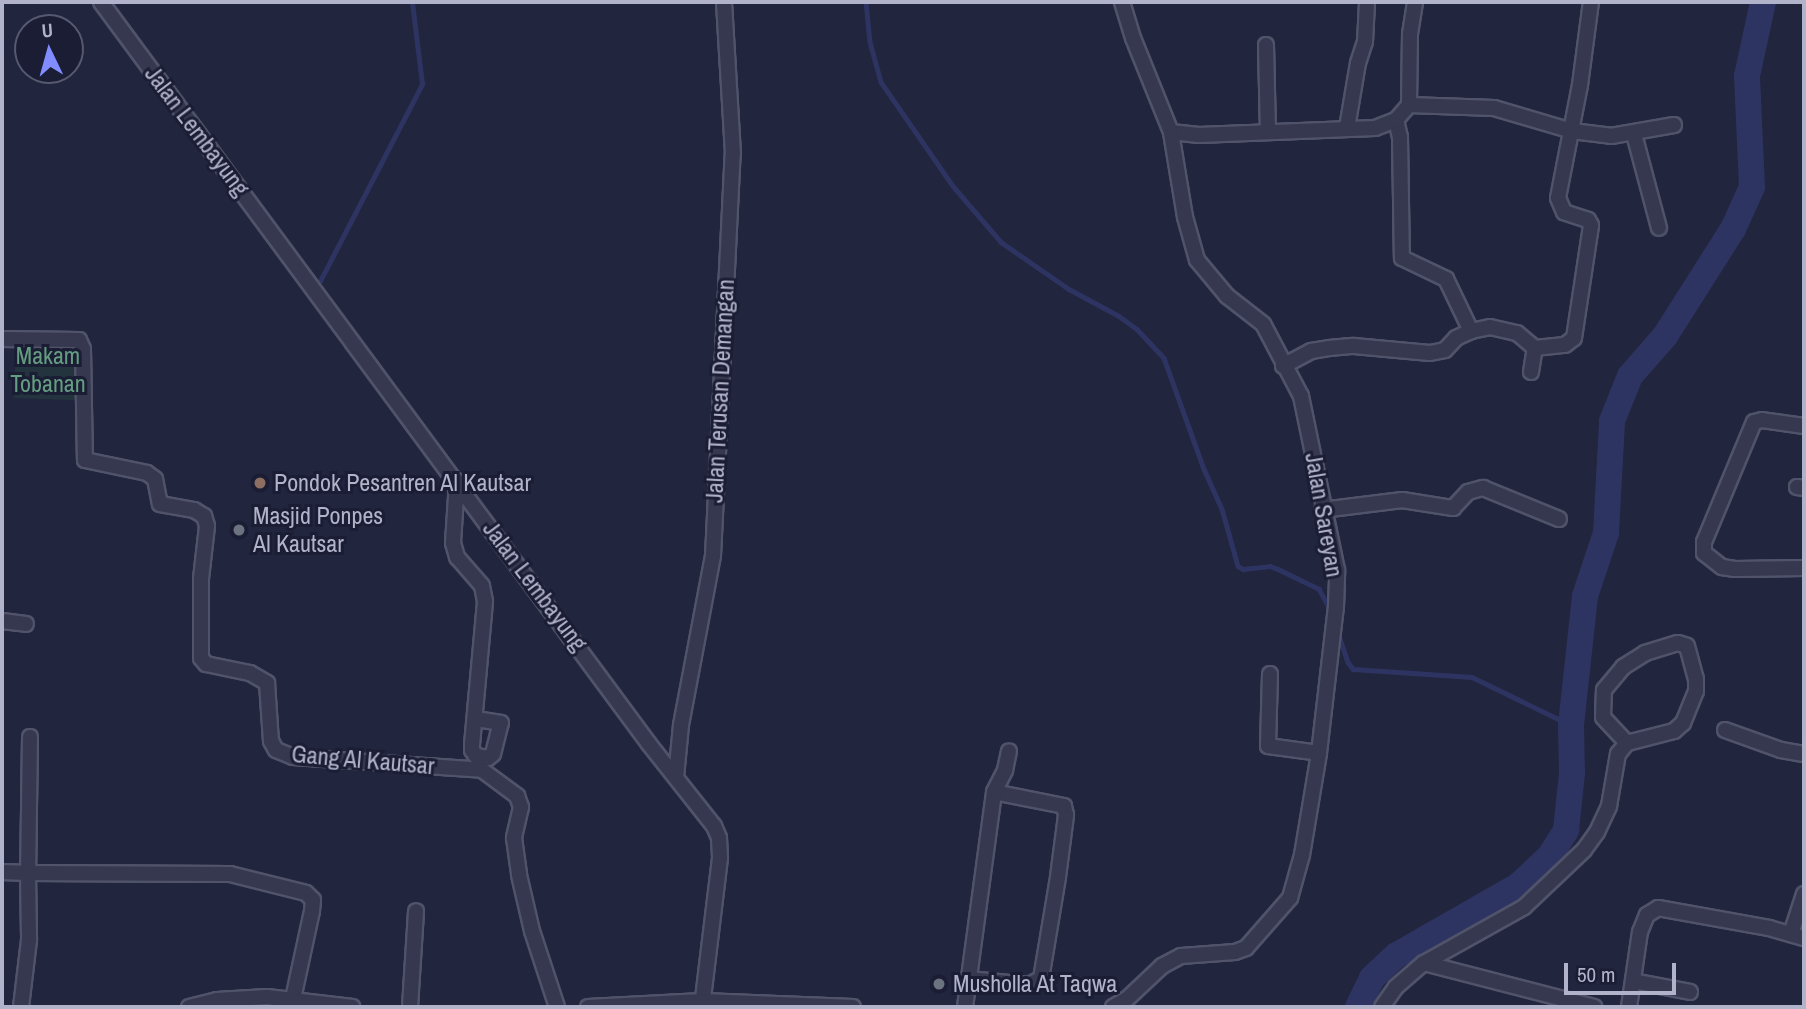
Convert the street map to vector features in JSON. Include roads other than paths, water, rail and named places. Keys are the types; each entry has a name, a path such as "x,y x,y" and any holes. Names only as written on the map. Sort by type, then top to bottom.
{"street":[{"name":"Jalan Lembayung","path":"101,2 714,826 720,844 703,1004"},
{"name":"Jalan Terusan Demangan","path":"676,777 677,746 713,556 733,154 724,2"},
{"name":"Jalan Sareyan","path":"1112,1007 1127,999 1162,966 1181,956 1235,952 1246,948 1290,898 1302,855 1320,753 1336,607 1337,570 1322,510 1301,396 1263,324 1227,296 1196,260 1185,217 1171,132 1122,2"},
{"path":"1347,128 1358,62 1365,42 1367,2"},
{"path":"1171,132 1199,135 1385,127 1396,120 1409,105 1410,34 1415,2"},
{"path":"1283,366 1311,351 1329,348 1354,346 1430,353 1445,350 1456,338 1471,331 1502,328 1517,333 1535,348 1565,345 1574,338 1591,227 1590,221 1564,212 1558,203 1572,131 1591,2"},
{"path":"1266,45 1268,131"},
{"path":"1409,105 1494,108 1572,131 1611,136 1674,125"},
{"path":"1396,120 1401,137 1402,258 1446,279 1471,331"},
{"path":"1634,134 1659,228"},
{"name":"Gang Al Kautsar","path":"2,339 79,340 83,349 85,460 150,475 156,484 160,505 194,510 204,516 207,526 201,579 201,658 206,664 250,673 267,683 271,741 276,750 293,757 482,769 517,796 521,807 514,838 519,875 532,931 557,1007"},
{"path":"1531,372 1535,348"},
{"path":"1804,425 1762,420 1754,422 1704,542 1704,553 1722,567 1804,568"},
{"path":"457,481 454,550 482,586 484,593 475,719"},
{"path":"1322,510 1402,500 1453,508 1468,492 1483,488 1559,519"},
{"path":"2,621 26,624"},
{"path":"1382,1007 1396,987 1424,963 1524,907 1584,850 1609,806 1618,754 1627,743 1674,731 1683,723 1691,705 1696,679 1687,646 1683,643 1645,653 1623,667 1604,690 1603,717 1627,743"},
{"path":"1270,674 1268,746 1320,753"},
{"path":"1725,730 1781,750 1804,754"},
{"path":"21,1007 29,940 30,737"},
{"path":"965,1007 994,792 1005,770 1009,751"},
{"path":"969,979 1029,985 1041,979 1058,877 1066,815 1064,806 994,792"},
{"path":"2,872 230,874 306,893 313,900 312,911 293,999"},
{"path":"1629,1007 1640,932 1647,915 1658,908 1797,936 1804,894"},
{"path":"410,1007 416,911"},
{"path":"1424,963 1594,1007"},
{"path":"1633,981 1690,992"},
{"path":"188,1007 239,998 293,999 352,1007"},
{"path":"588,1007 703,1004 853,1007"}],"waterway":[{"path":"320,281 422,84 412,2"},
{"path":"866,2 870,42 881,82 953,186 1001,242 1069,289 1119,316 1137,329 1164,358 1204,469 1222,509 1238,566 1243,569 1270,566 1278,569 1319,589 1331,611"},
{"path":"1358,1007 1372,978 1397,955 1519,885 1550,856 1566,830 1572,773 1571,725 1585,596 1606,533 1612,421 1630,376 1665,336 1733,229 1752,187 1747,76 1763,2"},
{"path":"1338,633 1353,669 1472,677 1571,725"}],"place":[{"name":"Pondok Pesantren Al Kautsar","path":"260,483"},
{"name":"Masjid Ponpes Al Kautsar","path":"239,530"},
{"name":"Musholla At Taqwa","path":"939,984"}],"park label":[{"name":"Makam Tobanan","path":"48,370"}]}
